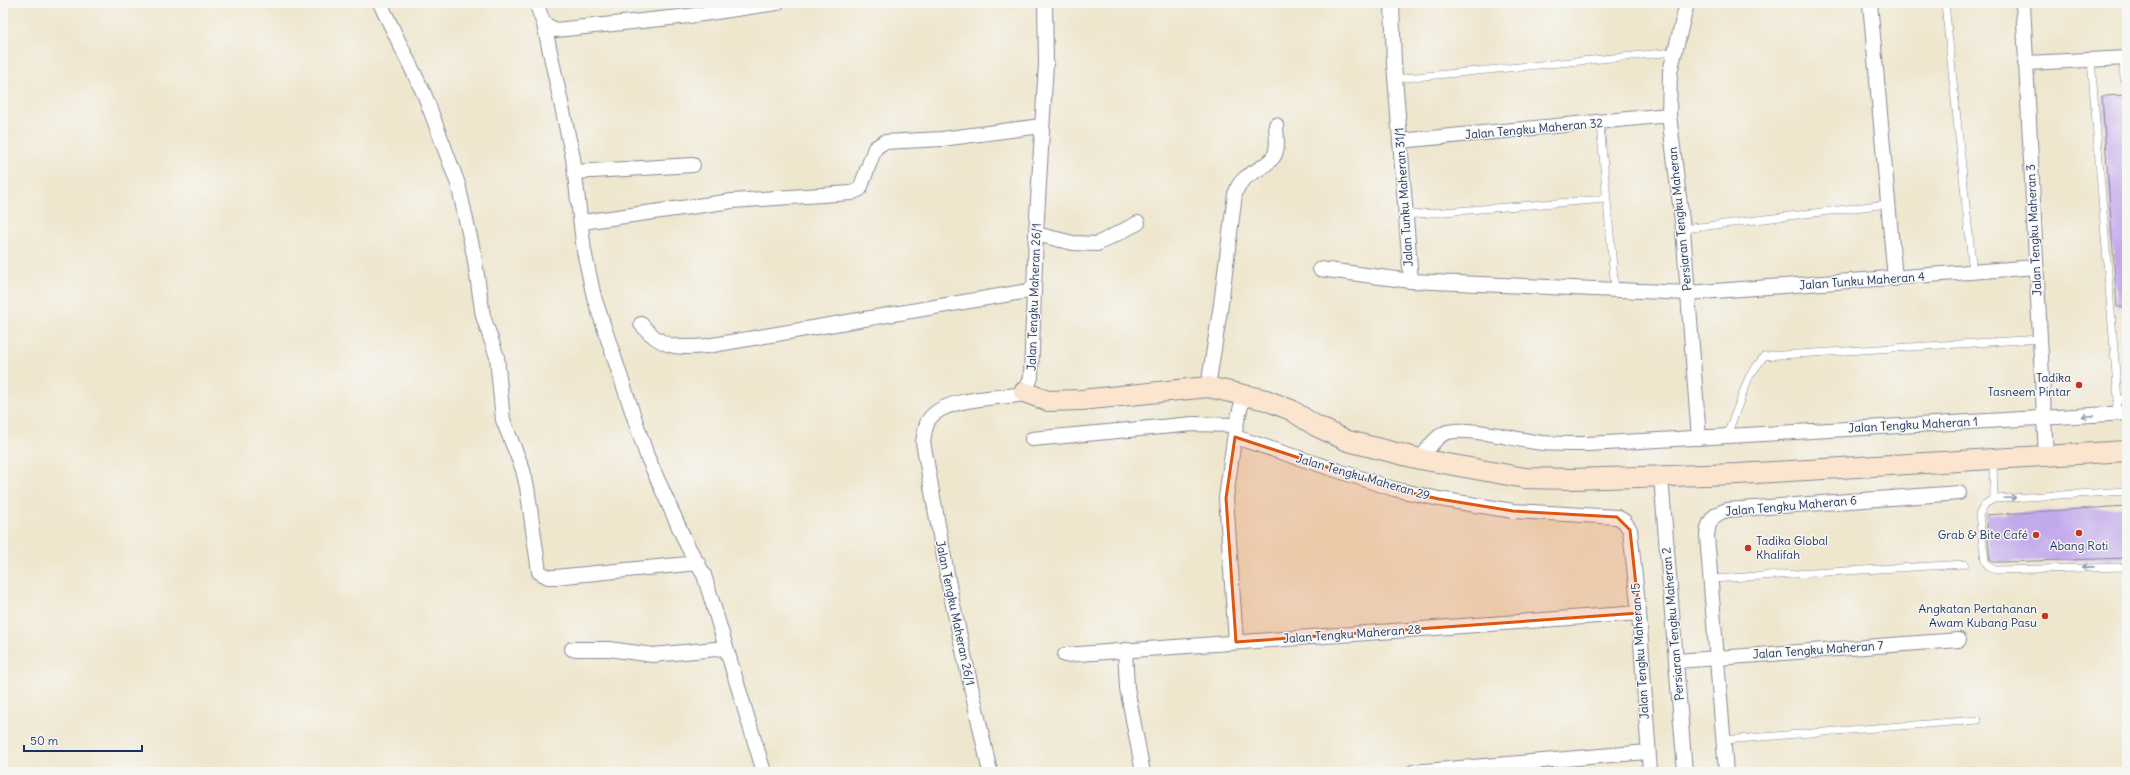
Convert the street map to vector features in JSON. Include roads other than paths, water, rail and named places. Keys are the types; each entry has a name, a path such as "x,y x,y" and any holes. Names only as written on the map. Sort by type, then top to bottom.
{"street":[{"path":"380,3 425,96 460,189 474,255 483,316 496,357 503,420 523,470 527,487 539,572 548,578 698,564"},
{"path":"536,3 544,24 575,172 589,276 623,386 648,456 687,545 698,564 726,648 764,772"},
{"path":"544,24 556,30 689,16 777,3"},
{"name":"Jalan Tengku Maheran 26/1","path":"990,772 951,596 923,442 928,422 940,409 950,405 1018,395 1024,392 1028,387 1031,377 1041,126 1046,63 1045,3"},
{"name":"Jalan Tunku Maheran 31/1","path":"1392,3 1395,79 1411,282 1688,294"},
{"name":"Persiaran Tengku Maheran","path":"1687,3 1674,52 1670,78 1668,115 1683,229 1699,438"},
{"path":"1870,3 1894,279"},
{"name":"Jalan Tengku Maheran 3","path":"2023,3 2046,456"},
{"path":"2025,63 2125,58"},
{"name":"Jalan Tengku Maheran 32","path":"1400,141 1668,115"},
{"path":"1208,387 1237,186 1273,156 1276,149 1276,125"},
{"path":"582,222 732,201 851,193 860,189 874,148 884,142 942,139 1041,126"},
{"path":"575,172 693,165"},
{"path":"1036,234 1073,243 1097,244 1138,223"},
{"name":"Jalan Tunku Maheran 4","path":"1688,294 2036,267"},
{"path":"1320,269 1411,282"},
{"path":"641,324 658,340 670,346 684,348 707,346 1034,290"},
{"path":"1024,392 1048,401 1081,400 1208,387 1266,400 1291,410 1316,426 1348,441 1420,459 1525,478 1571,479 1661,477 1993,460 2127,451"},
{"path":"1236,642 1226,498 1235,431 1244,395"},
{"name":"Jalan Tengku Maheran 1","path":"1420,459 1440,436 1444,433 1455,431 1506,436 1542,443 1588,444 2122,414"},
{"name":"Jalan Tengku Maheran 29","path":"1032,439 1193,424 1235,431 1394,489 1439,499 1513,510 1617,517 1624,521 1630,530"},
{"name":"Persiaran Tengku Maheran 2","path":"1661,477 1685,772"},
{"name":"Jalan Tengku Maheran 6","path":"1726,772 1711,579 1708,526 1711,518 1718,512 1727,510 1959,493"},
{"name":"Jalan Tengku Maheran 15","path":"1630,530 1639,613 1647,752 1650,772"},
{"name":"Jalan Tengku Maheran 28","path":"1065,654 1639,613"},
{"name":"Jalan Tengku Maheran 7","path":"1677,660 1959,640"},
{"path":"572,649 610,648 653,655 726,648"},
{"path":"1125,650 1127,688 1143,772"},
{"path":"1412,772 1647,752"}],"lane":[{"path":"1945,3 1973,273"},
{"path":"1395,79 1674,52"},
{"path":"2125,58 2124,79 2127,84"},
{"path":"2091,60 2118,400 2122,414"},
{"path":"1600,122 1615,290"},
{"path":"1406,215 1606,199"},
{"path":"1683,229 1887,204"},
{"path":"1727,435 1749,377 1764,356 2040,339"},
{"path":"2118,400 2127,398"},
{"path":"1993,460 1994,499"},
{"path":"2127,491 1994,499 1986,504 1979,515 1984,561 1989,567 2003,570 2127,566"},
{"path":"1711,579 1965,564"},
{"path":"1723,740 1978,720"}],"place":[{"name":"Tadika Tasneem Pintar","path":"2079,385"},
{"name":"Abang Roti","path":"2079,533"},
{"name":"Grab & Bite Café","path":"2036,535"},
{"name":"Tadika Global Khalifah","path":"1748,548"},
{"name":"Angkatan Pertahanan Awam Kubang Pasu","path":"2045,616"}]}
